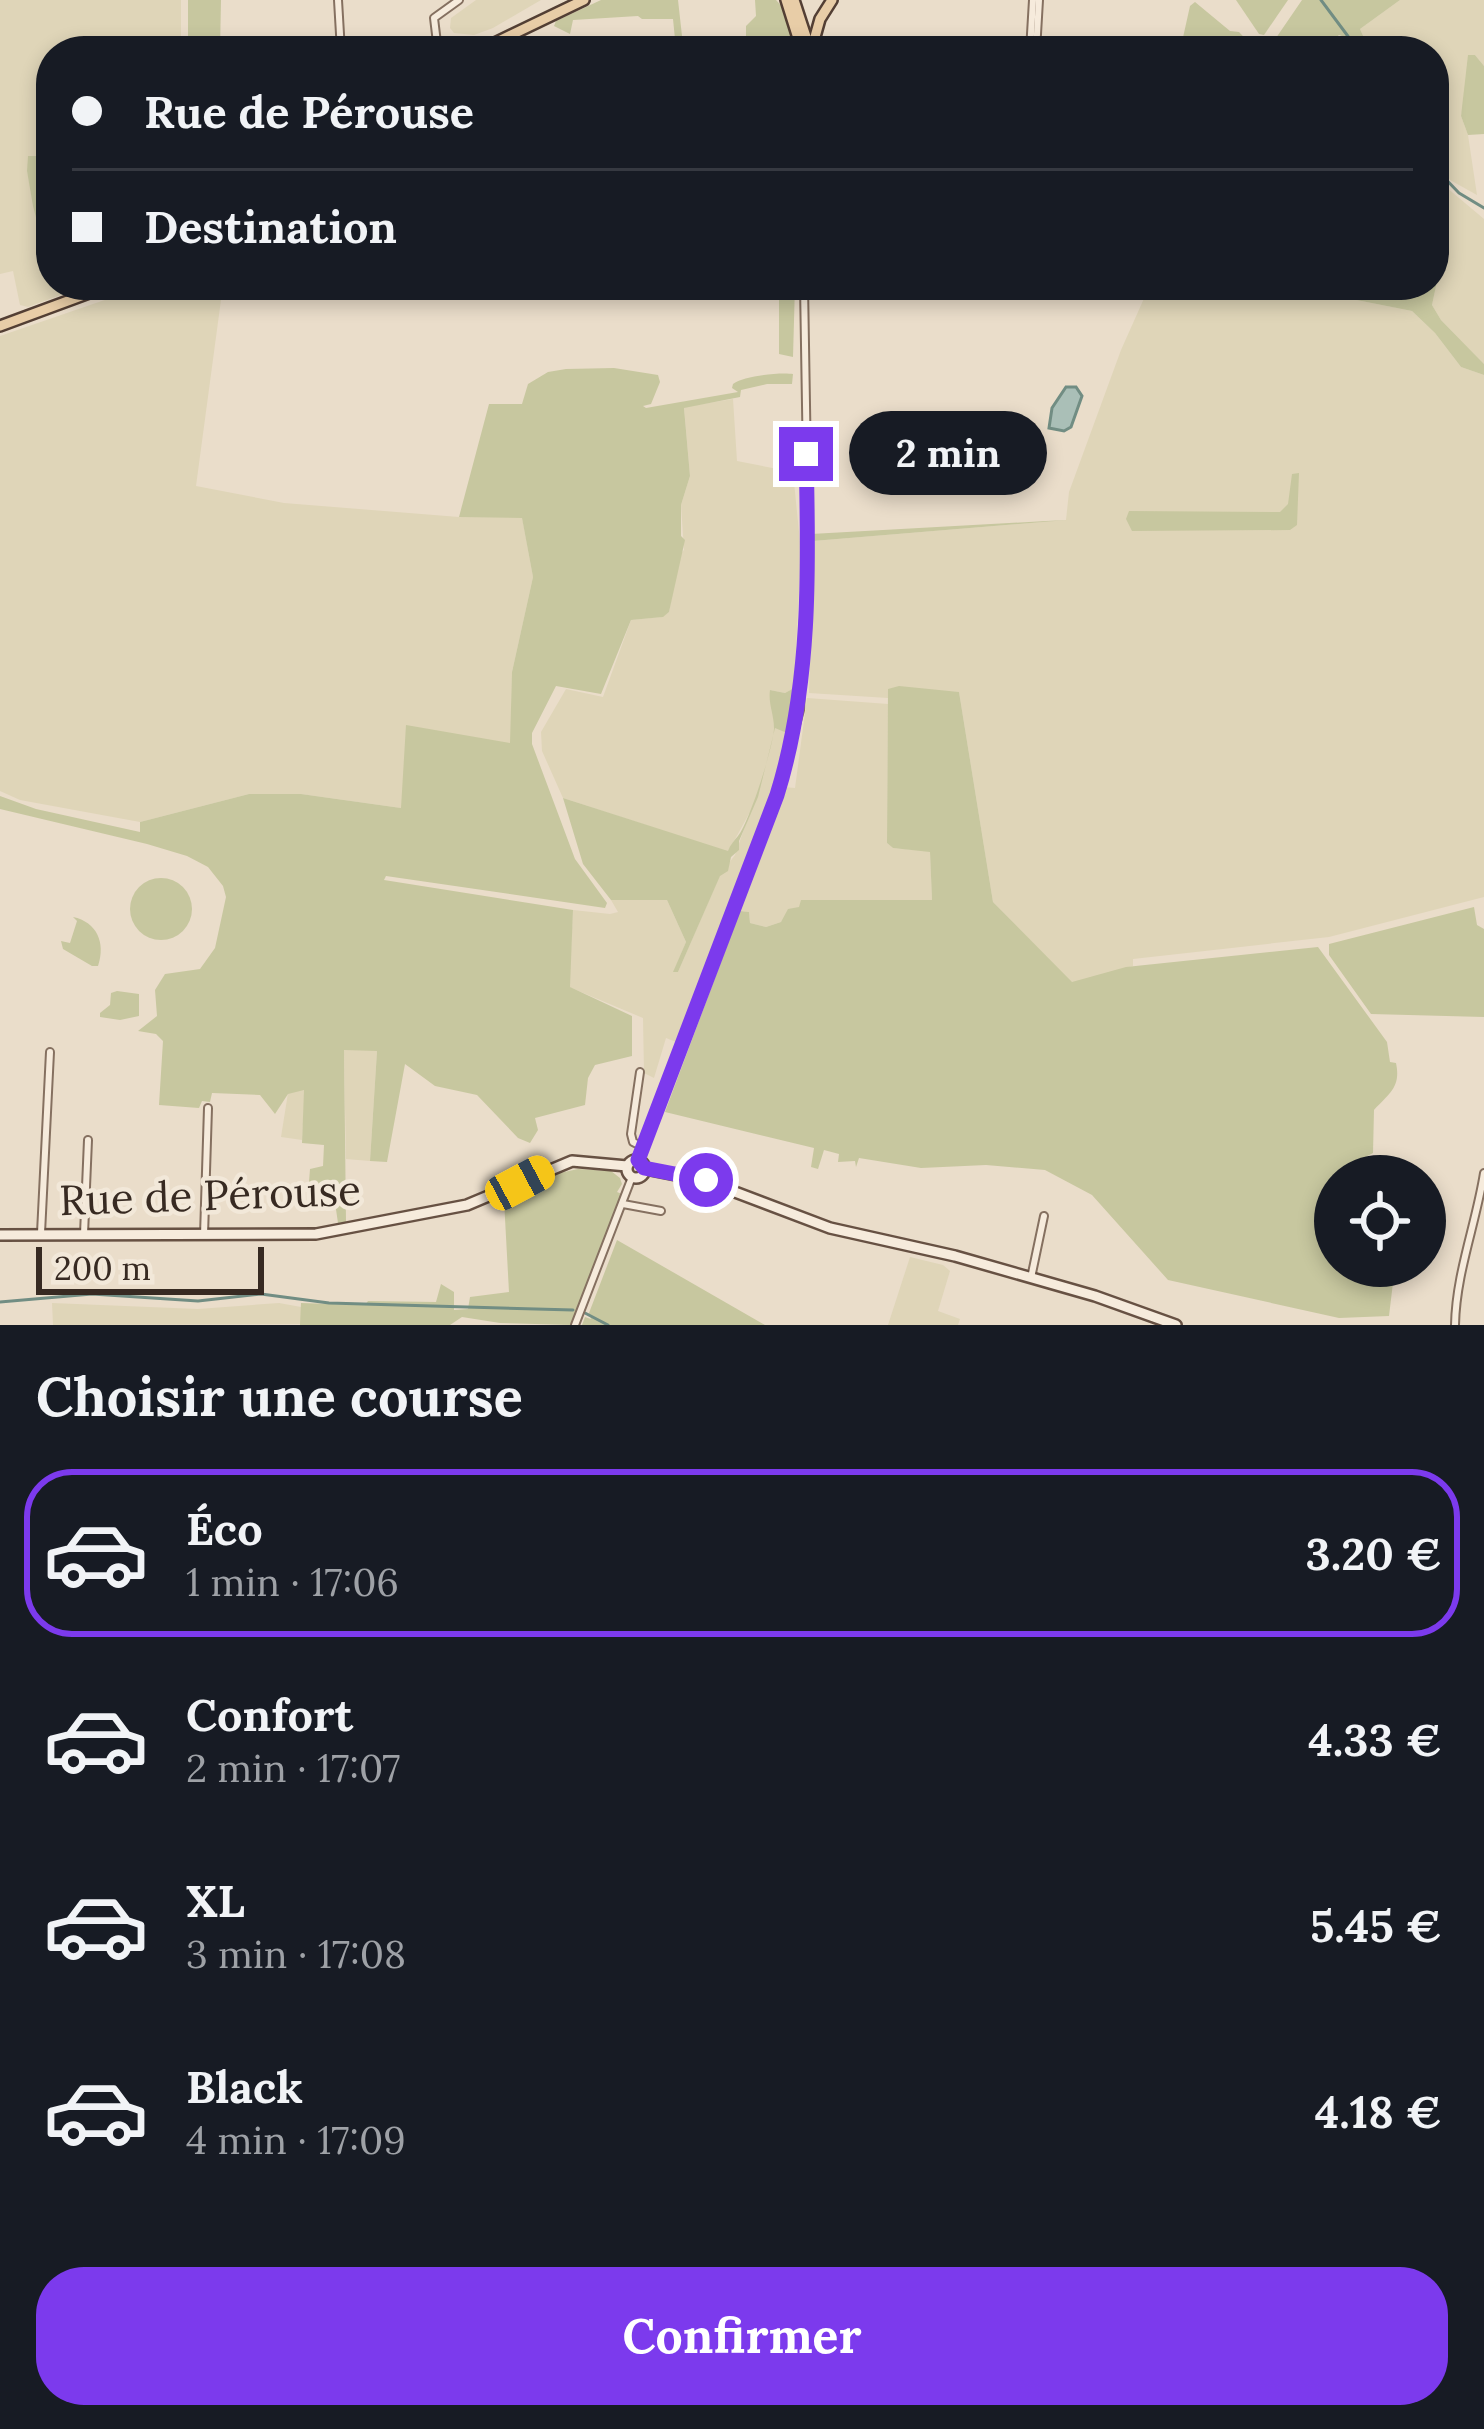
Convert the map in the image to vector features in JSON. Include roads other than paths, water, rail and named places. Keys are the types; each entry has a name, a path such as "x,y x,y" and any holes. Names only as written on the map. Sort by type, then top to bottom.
{"main road":[{"path":"813,36 832,0"},
{"path":"516,36 583,1"},
{"path":"787,1 802,36"},
{"path":"0,326 70,300"}],"street":[{"path":"338,0 340,36"},
{"path":"436,36 434,18 459,0"},
{"path":"1034,36 1036,0"},
{"path":"575,1325 630,1172 640,1176 643,1148 793,743 806,629 804,300"},
{"path":"41,1234 50,1052"},
{"path":"640,1072 631,1135 643,1148"},
{"path":"204,1235 208,1108"},
{"path":"84,1234 88,1140"},
{"name":"Rue de Pérouse","path":"0,1235 303,1235 467,1205 572,1160 630,1172"},
{"path":"641,1164 706,1180 840,1232 955,1256 1169,1324"},
{"path":"1455,1325 1459,1279 1484,1173"},
{"path":"622,1204 661,1211"},
{"path":"1030,1278 1045,1216"}],"waterway":[{"path":"1321,0 1348,36"},
{"path":"1449,183 1484,208"},
{"path":"0,1302 92,1294 198,1301 261,1294 329,1303 573,1310"},
{"path":"585,1313 608,1325"}]}
